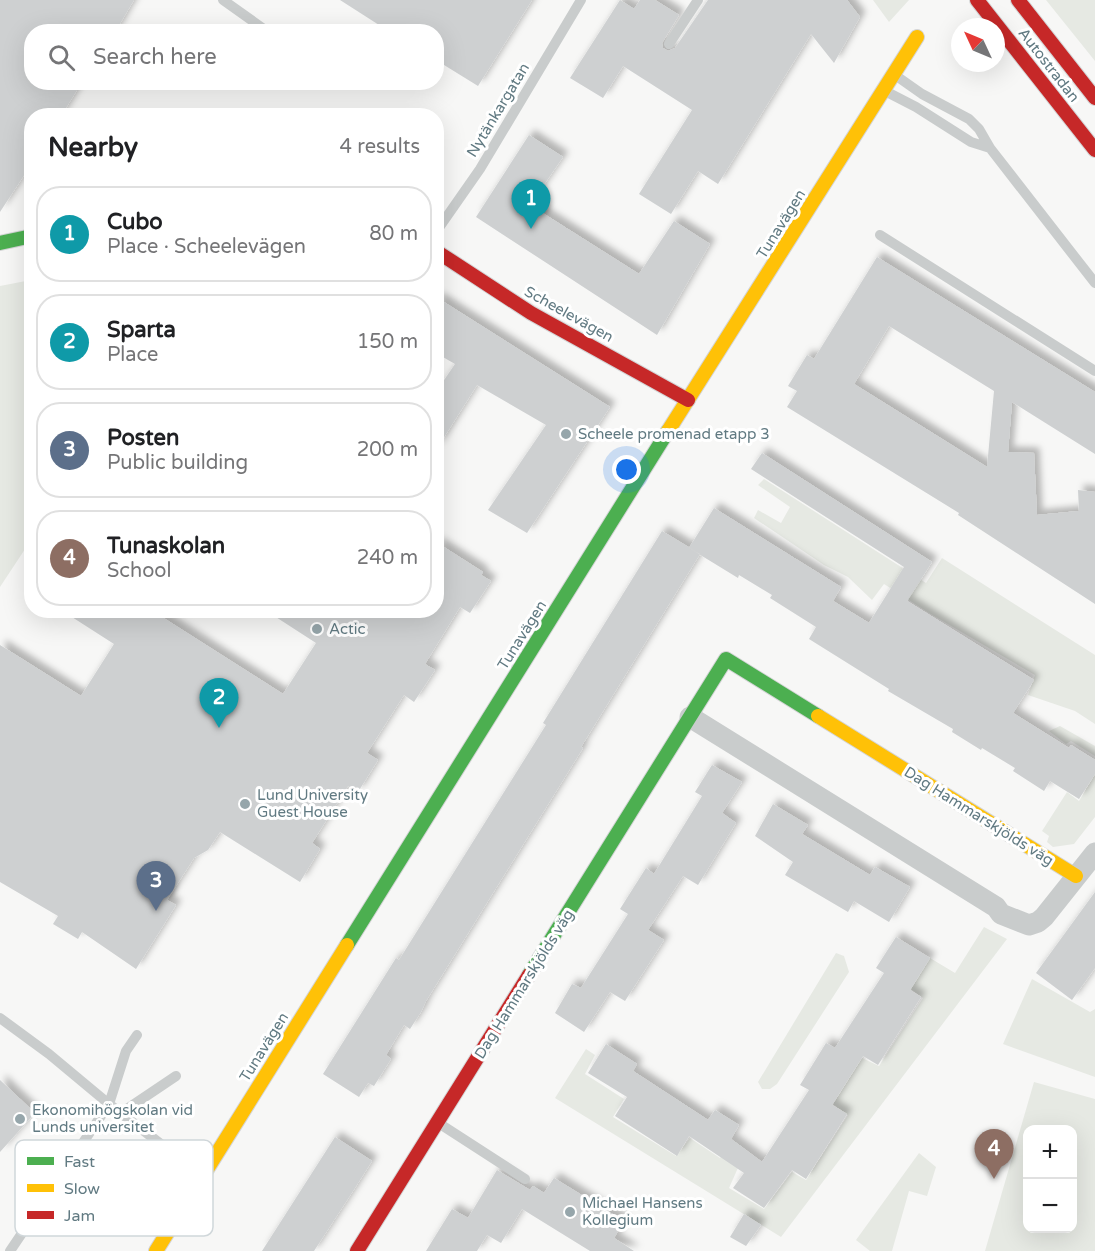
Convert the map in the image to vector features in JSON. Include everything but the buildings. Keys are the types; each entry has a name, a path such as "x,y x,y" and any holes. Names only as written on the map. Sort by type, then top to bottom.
{"main road":[{"name":"Autostradan","path":"977,0 1095,150"},
{"name":"Autostradan","path":"1018,0 1095,98"},
{"name":"Tunavägen","path":"213,1161 917,37"},
{"path":"0,243 24,238"},
{"name":"Scheelevägen","path":"444,256 531,313 688,400"},
{"name":"Dag Hammarskjölds väg","path":"357,1251 726,659 1076,876"},
{"name":"Tunavägen","path":"156,1251 166,1236"}],"street":[{"path":"690,717 935,868 996,907 1001,914 1029,925 1038,922 1095,853"}],"lane":[{"path":"222,0 256,24"},
{"name":"Nytänkargatan","path":"444,221 480,169 581,0"},
{"path":"669,44 698,0"},
{"path":"893,73 922,94 969,119 979,129 990,148 1095,284"},
{"path":"882,90 916,107 971,142 990,148"},
{"path":"880,235 1095,371"},
{"path":"0,1018 49,1054 156,1140"},
{"path":"85,1140 109,1104 126,1051 137,1035"},
{"path":"121,1113 176,1076"},
{"path":"437,1122 525,1179"},
{"path":"10,1251 20,1236"}],"shaded area":[{"path":"873,0 909,0 889,22"},
{"path":"1046,0 1095,0 1095,61"},
{"path":"24,281 24,551 0,587 0,286"},
{"path":"764,479 926,583 942,558 1095,655 1095,724 1075,711 1028,695 1035,675 884,584 872,600 848,577 824,565 754,518 758,510 781,523 790,507 758,485"},
{"path":"1060,726 1095,746 1095,756 1071,741 1066,744 1049,731"},
{"path":"1095,774 1095,817 1074,844 1053,847 1047,842 1049,836 1042,831 1067,792 1079,801"},
{"path":"984,927 1007,939 781,1237 555,1098 586,1049 595,1055 585,1074 624,1099 613,1117 676,1156 690,1138 720,1158 726,1150 741,1161 729,1188 764,1209 792,1172 806,1180 848,1115 833,1104 862,1058 879,1066 923,998 911,989 930,958 955,973"},
{"path":"836,953 844,956 849,972 777,1084 770,1089 762,1089 758,1082"},
{"path":"1032,979 1090,1012 1095,1009 1095,1077 1003,1044"},
{"path":"1034,1082 1095,1099 1095,1251 985,1251"},
{"path":"919,1153 936,1167 927,1196 909,1191 892,1251 870,1251 856,1240"}],"traffic: fast":[{"path":"0,243 24,238"},
{"path":"347,945 668,431"},
{"path":"529,975 726,659 818,716"}],"traffic: slow":[{"path":"668,431 917,37"},
{"path":"818,716 1076,876"},
{"path":"213,1160 347,945"},
{"path":"156,1251 165,1236"}],"traffic: jam":[{"path":"977,0 1095,150"},
{"path":"1018,0 1095,98"},
{"path":"444,256 531,313 688,400"},
{"path":"357,1251 529,975"}],"place":[{"name":"Cubo","path":"531,229"},
{"name":"Scheele promenad etapp 3","path":"566,434"},
{"name":"Actic","path":"317,629"},
{"name":"Sparta","path":"219,728"},
{"name":"Lund University Guest House","path":"245,804"},
{"name":"Posten","path":"156,911"},
{"name":"Ekonomihögskolan vid Lunds universitet","path":"20,1119"},
{"name":"Tunaskolan","path":"994,1179"},
{"name":"Michael Hansens Kollegium","path":"570,1212"}]}
